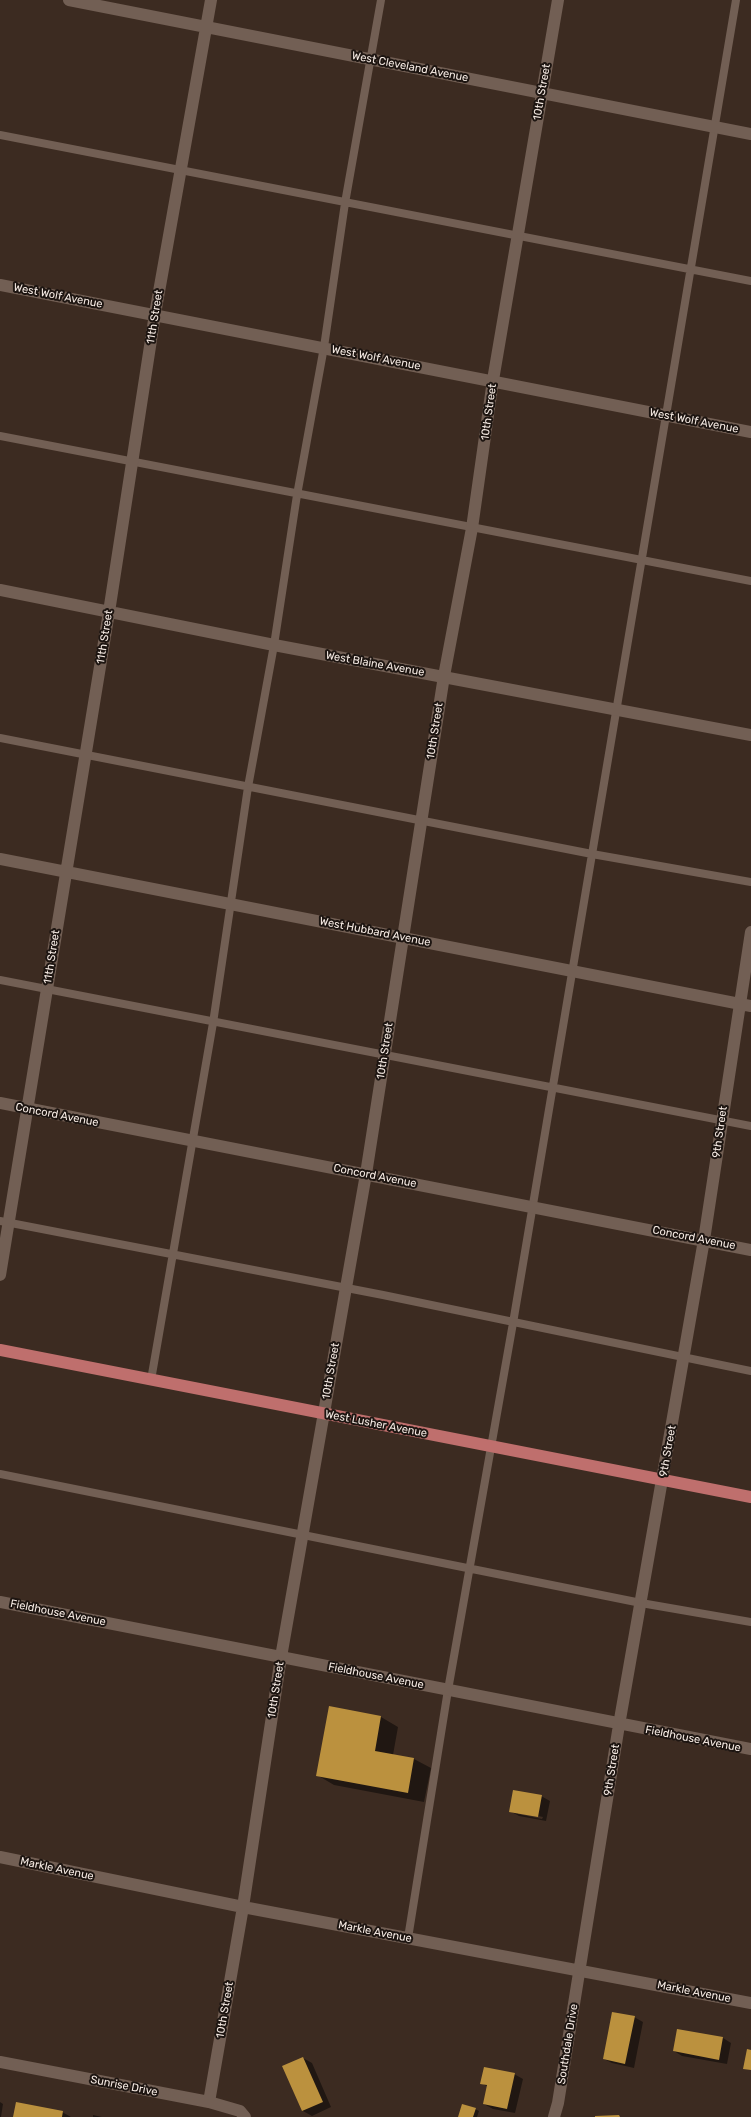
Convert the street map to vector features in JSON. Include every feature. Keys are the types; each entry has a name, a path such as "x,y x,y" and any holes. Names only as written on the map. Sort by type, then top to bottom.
{"main road":[{"name":"West Lusher Avenue","path":"0,1350 751,1497"}],"street":[{"name":"West Cleveland Avenue","path":"69,0 751,134"},
{"name":"11th Street","path":"0,1275 4,1222 27,1108 109,612 155,314 211,0"},
{"name":"10th Street","path":"208,2102 243,1906 281,1657 366,1174 444,676 472,528 493,380 558,0"},
{"name":"West Wolf Avenue","path":"0,285 493,380 751,432"},
{"name":"West Blaine Avenue","path":"0,590 274,645 751,735"},
{"name":"West Hubbard Avenue","path":"0,859 745,1004"},
{"name":"9th Street","path":"580,1970 619,1725 704,1240 722,1120 745,1004 751,932"},
{"name":"Concord Avenue","path":"0,1103 751,1250"},
{"name":"Fieldhouse Avenue","path":"0,1602 751,1750"},
{"name":"Markle Avenue","path":"0,1857 243,1906 751,2003"},
{"name":"Southdale Drive","path":"554,2117 558,2103 580,1970"},
{"name":"Sunrise Drive","path":"0,2062 208,2102 240,2111 245,2117"}],"lane":[{"path":"151,1380 213,1023 248,787 274,645 297,494 324,348 345,203 381,0"},
{"path":"408,1938 448,1690 514,1323 736,0"},
{"path":"0,135 181,169 345,203 518,234 751,281"},
{"path":"0,436 132,463 751,581"},
{"path":"0,738 592,854 751,882"},
{"path":"0,980 213,1023 385,1054 751,1126"},
{"path":"4,1222 346,1288 751,1370"},
{"path":"0,1474 641,1603 751,1622"}],"building":[{"path":"329,1706 381,1716 375,1751 414,1758 408,1793 316,1776"},
{"path":"513,1790 542,1795 538,1817 509,1812"},
{"path":"612,2012 635,2016 625,2064 603,2059"},
{"path":"677,2029 723,2037 719,2060 673,2051"},
{"path":"747,2049 751,2050 751,2070 743,2069"},
{"path":"303,2057 323,2102 302,2111 282,2066"},
{"path":"484,2067 515,2073 507,2109 483,2104 487,2085 480,2084"},
{"path":"16,2102 63,2111 62,2117 13,2117"},
{"path":"462,2104 476,2108 473,2117 458,2117"},
{"path":"619,2115 620,2117 595,2117 595,2116"}]}
